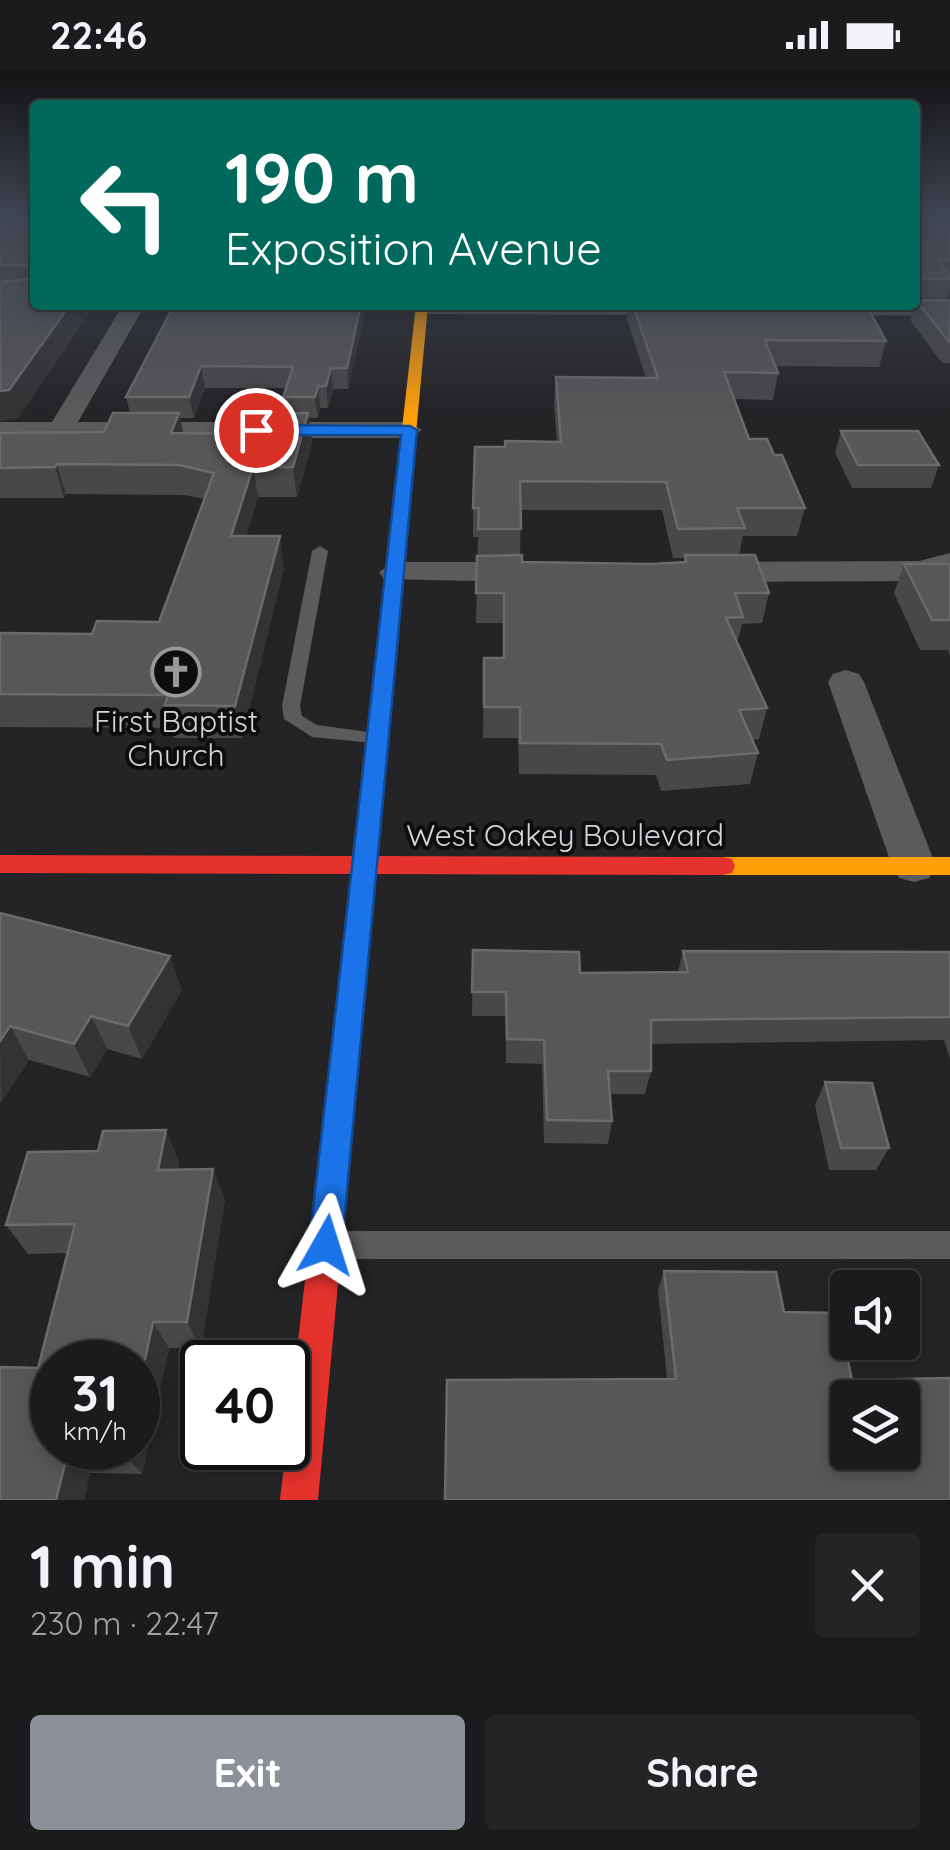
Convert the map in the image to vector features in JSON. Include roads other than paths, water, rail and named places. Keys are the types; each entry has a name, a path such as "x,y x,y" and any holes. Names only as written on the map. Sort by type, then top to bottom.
{"street":[{"path":"920,308 950,308"},
{"path":"60,430 131,310"},
{"path":"299,1500 422,310"},
{"path":"0,430 410,430"},
{"path":"683,572 921,572 950,562"},
{"path":"395,572 564,572"},
{"path":"846,682 932,866"},
{"name":"West Oakey Boulevard","path":"0,864 932,866"}],"lane":[{"path":"320,551 291,706 293,719 312,730 377,739"},
{"path":"326,1245 950,1245"}],"place":[{"name":"First Baptist Church","path":"176,672"}]}
